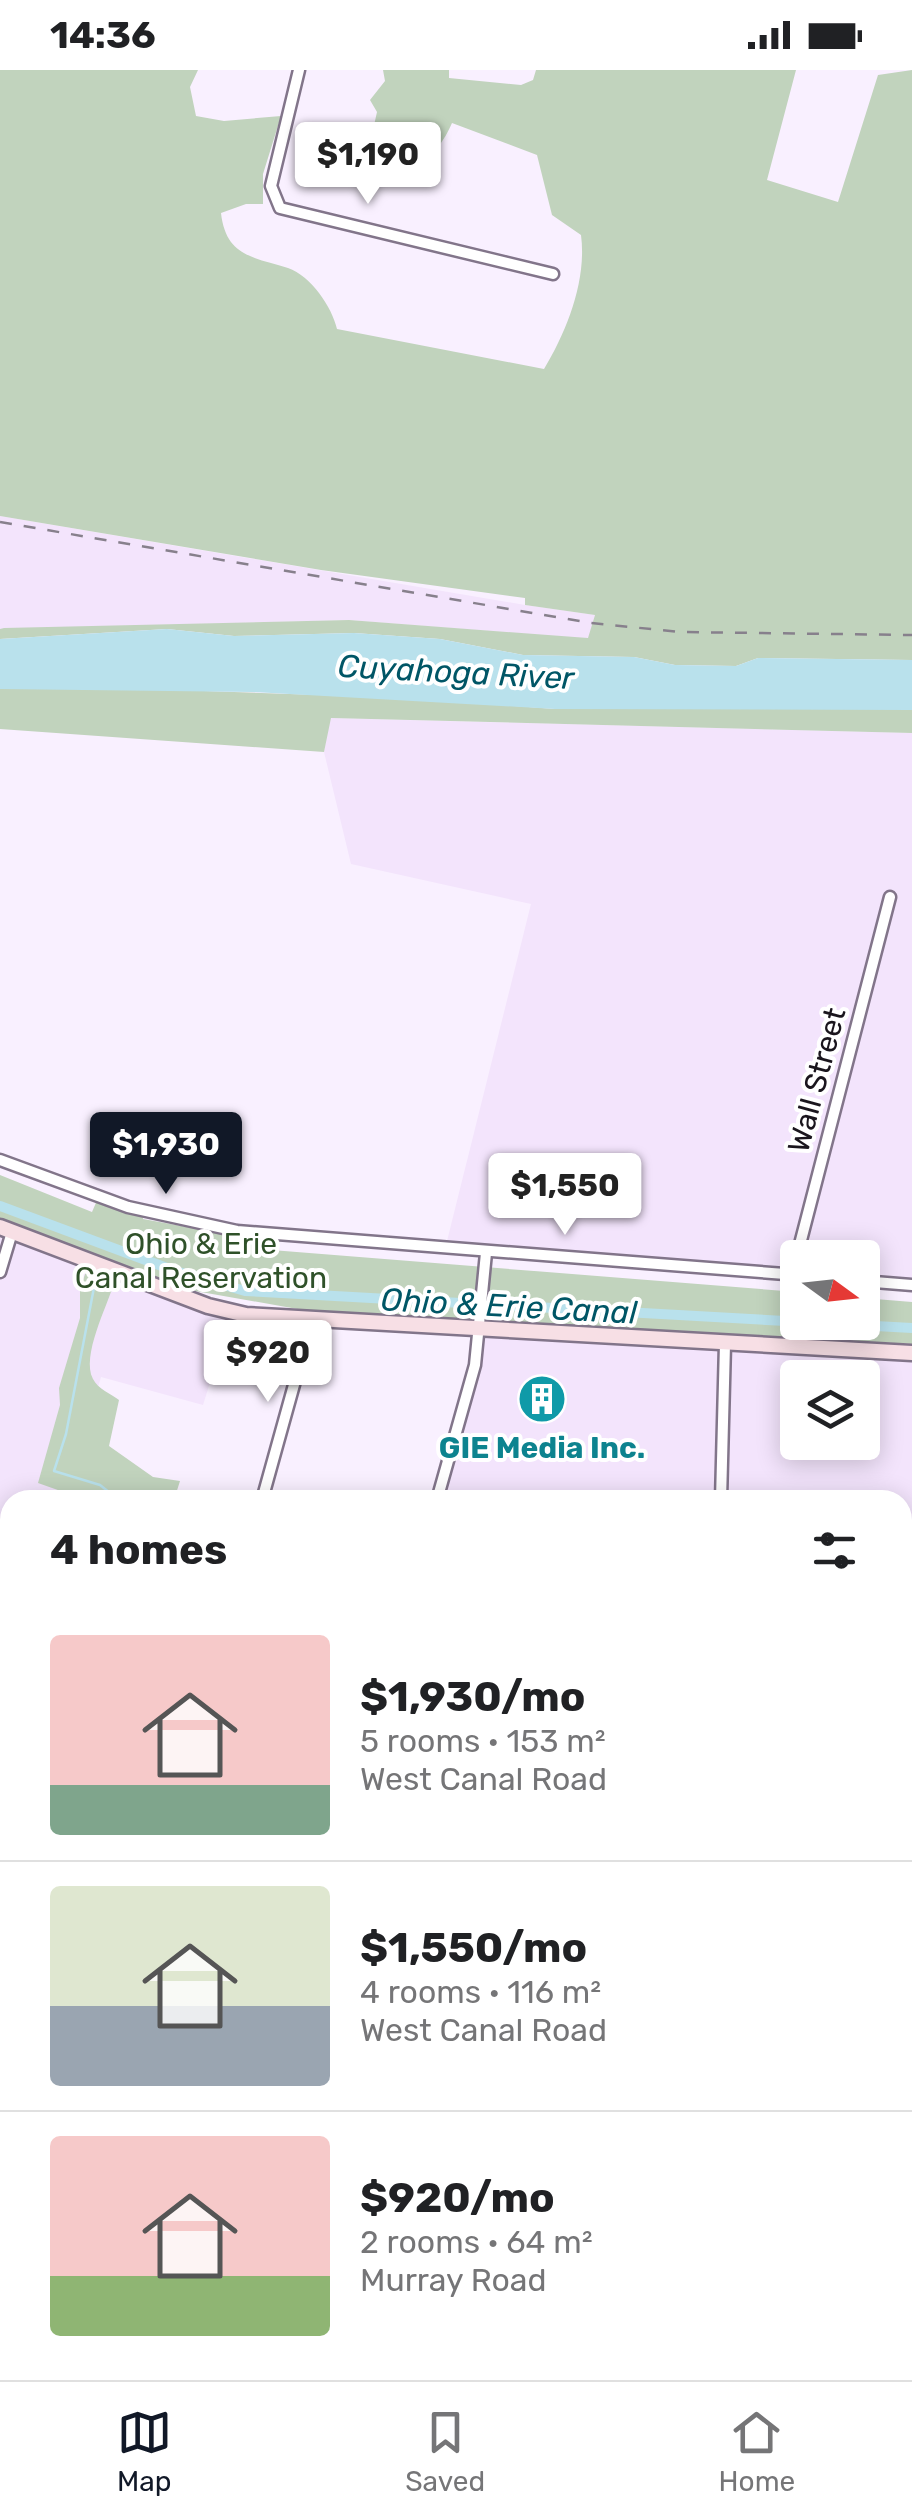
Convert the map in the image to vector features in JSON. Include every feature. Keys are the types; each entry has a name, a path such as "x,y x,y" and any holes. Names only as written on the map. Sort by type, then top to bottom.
{"main road":[{"path":"6,1230 208,1306 246,1315 312,1320 482,1322 724,1344 912,1353"}],"street":[{"path":"299,70 271,186 280,208 553,274"},
{"name":"Wall Street","path":"804,1240 890,897"},
{"path":"0,1160 96,1197 191,1223 486,1253 780,1274"},
{"path":"0,1272 6,1230"},
{"path":"440,1490 482,1322 486,1253"},
{"path":"880,1283 912,1286"},
{"path":"265,1490 312,1320"},
{"path":"721,1490 724,1344"}],"shaded area":[{"path":"0,516 595,615 589,639 349,620 0,629"},
{"path":"330,718 912,733 912,1285 880,1282 880,1240 780,1240 780,1274 445,1249 531,904 351,864 324,752"},
{"path":"0,1227 232,1312 203,1405 101,1377 69,1490 0,1490"},
{"path":"482,1329 912,1353 912,1490 439,1490"}],"green space":[{"path":"0,70 198,70 190,87 196,116 224,121 281,116 263,174 263,204 246,204 221,213 235,247 305,278 325,302 337,329 544,369 578,287 581,235 552,215 537,155 452,123 443,140 425,155 374,155 370,143 377,112 370,100 385,81 383,70 449,70 449,78 521,85 533,80 536,70 796,70 767,180 838,202 878,75 912,70 912,660 758,658 736,666 675,665 634,657 523,655 440,639 354,633 234,636 167,629 0,639 0,629 4,628 349,620 588,638 595,615 525,605 525,598 321,570 0,516"},
{"path":"86,687 407,698 555,709 874,707 912,710 912,733 331,718 324,752 0,729 0,689"},
{"name":"Ohio & Erie Canal Reservation","path":"0,1175 92,1212 98,1198 143,1213 143,1219 259,1240 259,1249 780,1291 780,1337 303,1310 167,1286 0,1220"},
{"path":"86,1272 114,1283 90,1358 95,1383 119,1400 109,1446 153,1477 180,1481 177,1490 58,1490 38,1483 60,1405 59,1388 80,1318 80,1287"},
{"name":"Ohio & Erie Canal Reservation","path":"880,1299 912,1302 912,1344 840,1340 880,1340"}],"water":[{"name":"Cuyahoga River","path":"167,629 234,636 354,633 440,639 523,655 634,657 675,665 736,666 758,658 912,660 912,710 555,709 252,692 0,689 0,639"}],"waterway":[{"name":"Ohio & Erie Canal","path":"0,1206 175,1271 245,1291 912,1328"},
{"path":"96,1277 66,1434 54,1471 106,1490"}],"railway":[{"path":"0,522 591,623 680,632 912,635"}],"place":[{"name":"GIE Media Inc.","path":"542,1399"}]}
